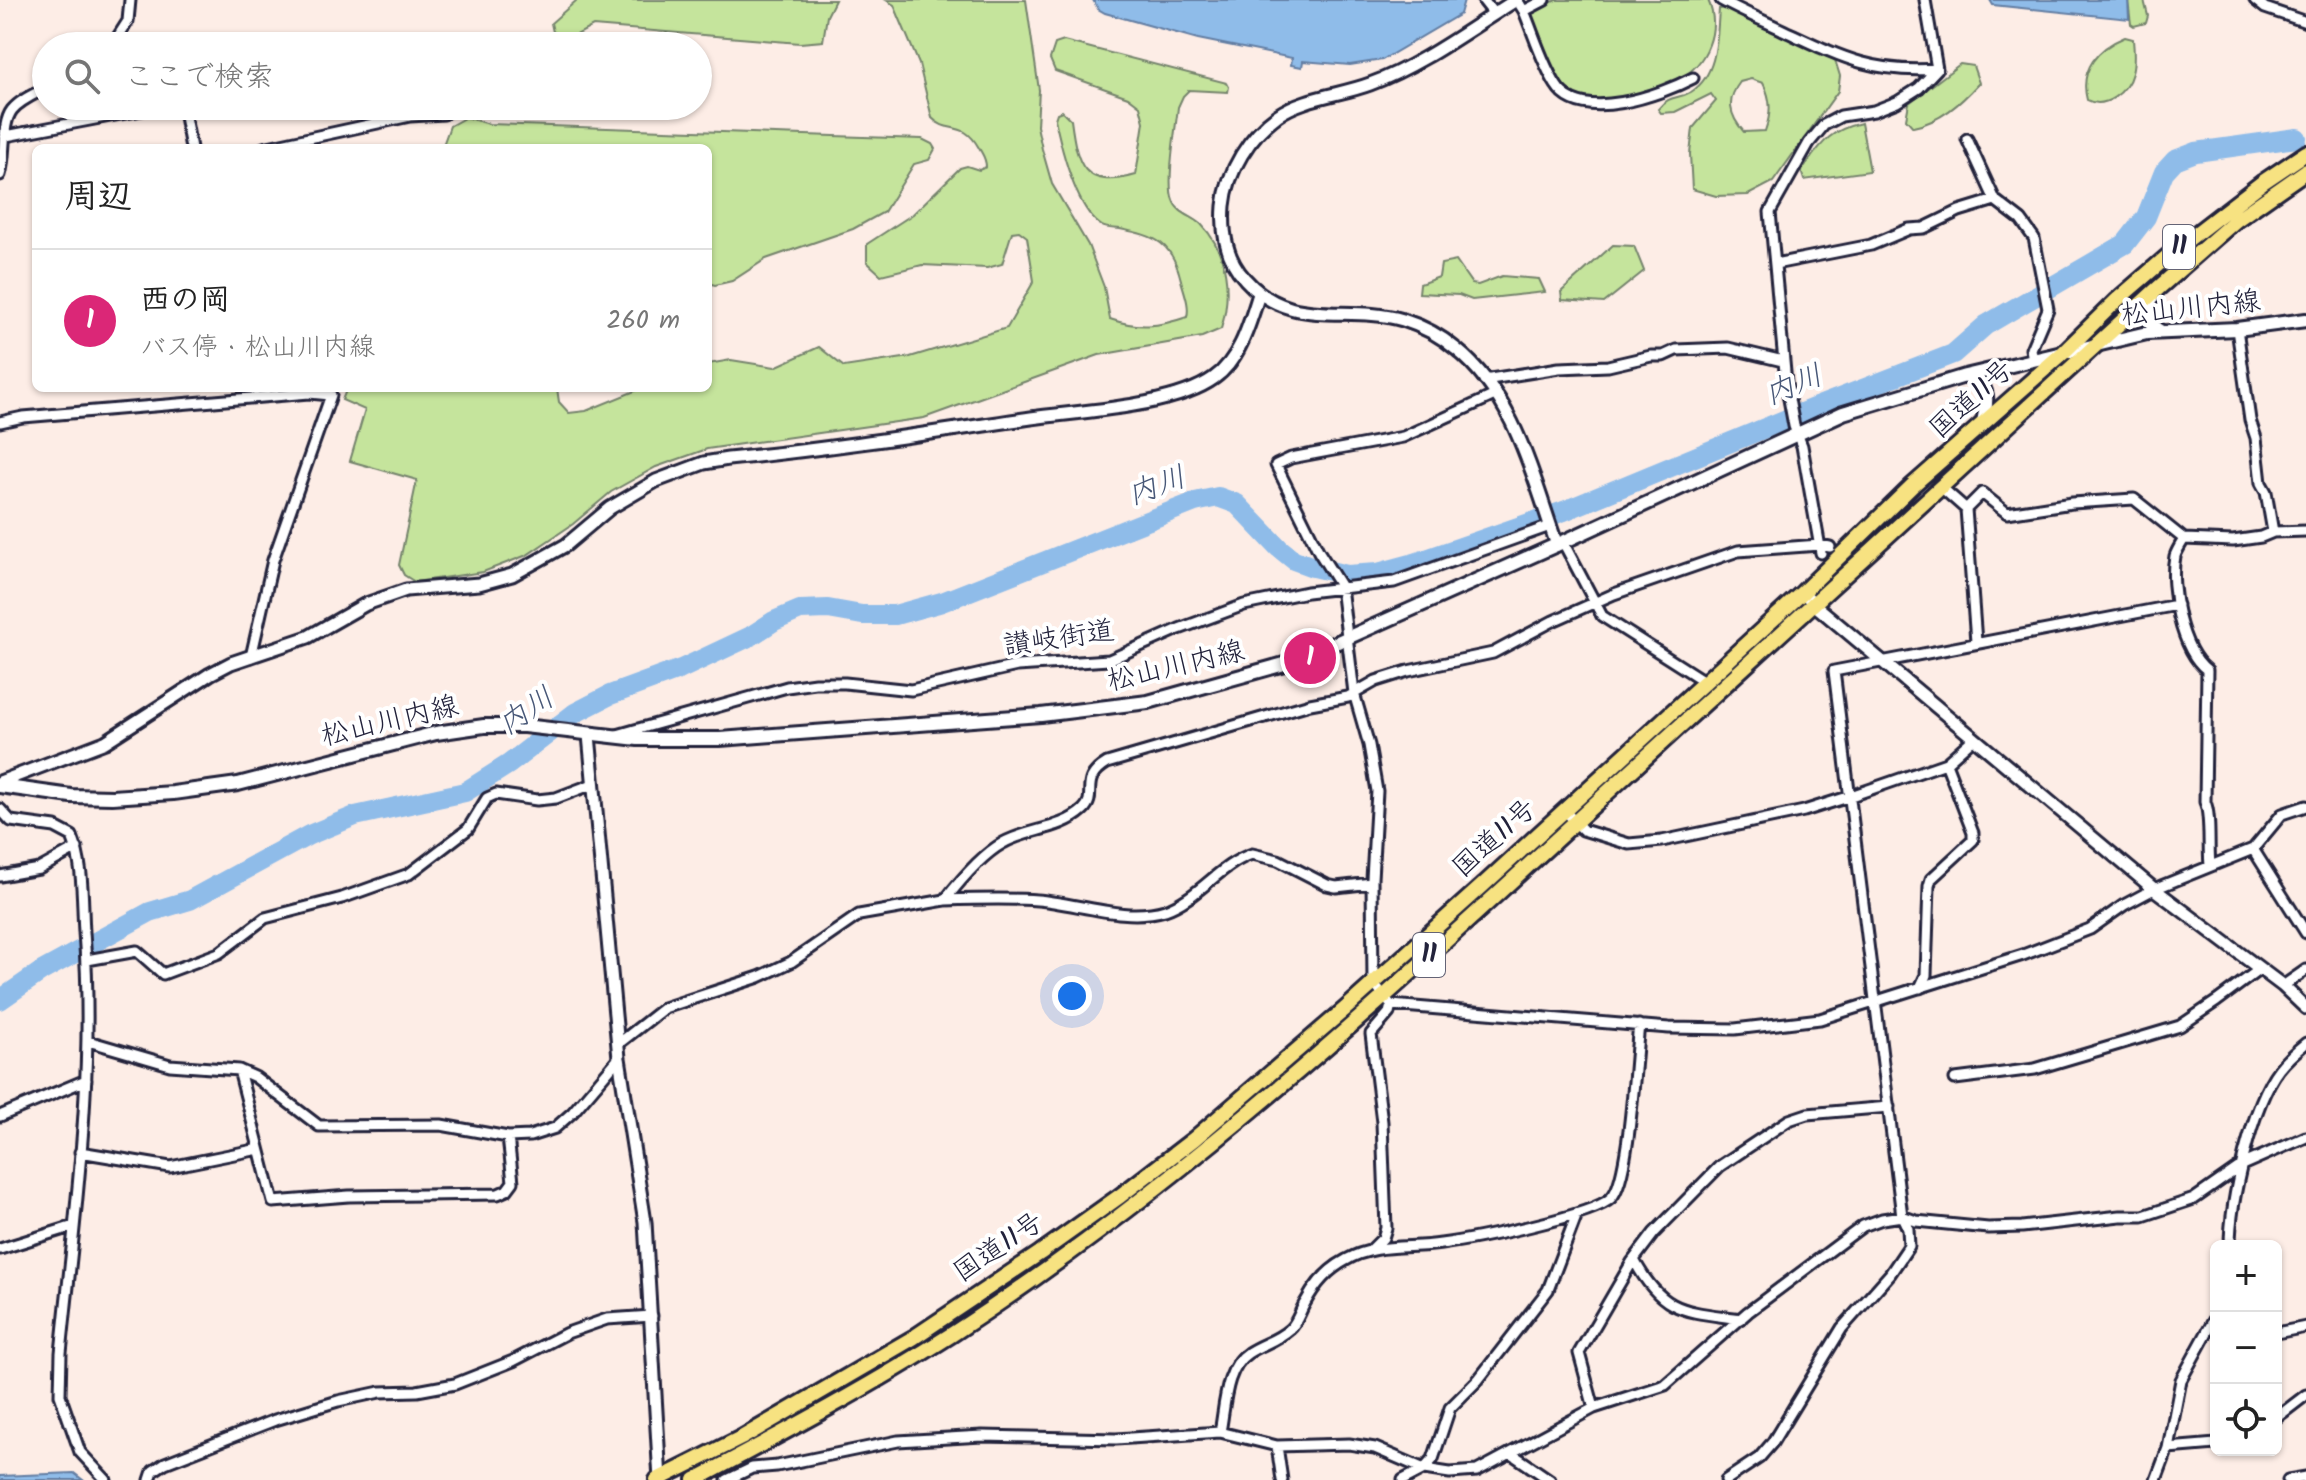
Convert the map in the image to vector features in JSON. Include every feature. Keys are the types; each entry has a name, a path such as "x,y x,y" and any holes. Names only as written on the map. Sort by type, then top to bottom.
{"highway":[{"name":"国道11号","path":"695,1480 845,1399 952,1334 1142,1199 1246,1114 1382,995 1570,816 1704,681 2117,300 2176,249 2306,153"},
{"name":"国道11号","path":"1570,816 1815,605 2236,220 2306,171"},
{"name":"国道11号","path":"659,1479 743,1437 848,1378 1040,1253 1382,995"}],"main road":[{"path":"2155,291 2148,316 2160,331"},
{"name":"松山川内線","path":"0,784 85,796 173,793 238,784 436,733 484,726 539,728 610,737 720,739 1097,710 1148,702 1295,661 1560,544 1796,431 1843,413 1965,376 2160,331 2237,329 2306,320"},
{"path":"1965,376 1974,379 1986,392 1988,399 1982,426"}],"street":[{"path":"121,32 128,21 130,0"},
{"path":"1483,0 1494,14"},
{"path":"1693,78 1676,87 1622,102 1599,105 1577,102 1556,86 1524,11 1516,0 1400,71 1370,84 1282,112 1251,141 1229,184 1224,232 1227,247 1240,274 1259,294 1281,306 1296,311 1403,320 1443,338 1460,352 1495,395 1525,452 1549,524 1602,616 1704,681"},
{"path":"1524,11 1545,0"},
{"path":"1721,0 1843,58 1871,67 1908,71 1937,69"},
{"path":"1925,0 1937,69"},
{"path":"2255,0 2265,8 2306,22"},
{"path":"945,900 1005,841 1048,828 1084,809 1088,802 1090,778 1107,763 1310,704 1348,697 1376,681 1408,671 1493,653 1553,621 1614,594 1738,551 1823,548 1783,361 1770,212 1809,143 1824,125 1841,116 1874,111 1897,102 1919,88 1937,69"},
{"path":"0,175 6,136 3,123 12,110 32,97"},
{"path":"0,110 12,110"},
{"path":"6,136 90,120"},
{"path":"186,120 190,144"},
{"path":"281,144 392,120"},
{"path":"1967,139 1995,200 2021,220 2034,238 2048,309 2031,349 2033,360"},
{"path":"1775,264 1871,245 1995,200"},
{"path":"0,784 105,742 210,674 308,637 366,604 406,590 479,584 512,575 566,545 610,508 636,492 704,463 1111,407 1187,393 1217,377 1228,364 1245,336 1259,294"},
{"path":"2237,329 2261,483 2266,492 2273,532"},
{"path":"1484,380 1559,368 1608,366 1663,356 1676,350 1728,348 1783,361"},
{"path":"0,422 23,417 309,393 331,395 273,560 251,657"},
{"path":"1372,1249 1383,1238 1386,1228 1382,1122 1371,1034 1389,1013 1382,995 1372,883 1377,791 1369,745 1354,693 1340,583 1319,552 1276,465 1291,458 1403,437 1495,395"},
{"path":"1941,487 1966,509 1976,642"},
{"path":"1966,509 1982,493 2007,513 2072,503 2134,499 2184,539 2233,541 2273,532 2306,531"},
{"name":"讃岐街道","path":"610,737 801,685 845,683 911,690 1017,666 1109,660 1244,605 1340,583 1394,582 1549,524"},
{"path":"2184,539 2175,555 2177,605 2189,650 2207,670 2205,802 2209,811 2207,837 2210,865"},
{"path":"1803,592 2154,889 2283,986 2306,1008"},
{"path":"1726,1480 1759,1458 1772,1443 1842,1328 1890,1274 1909,1246 1908,1229 1902,1216 1834,671 2177,605"},
{"path":"589,735 619,1058 645,1222 659,1479"},
{"path":"1570,816 1583,830 1629,844 1662,841 1804,811 1848,797 1946,763 1974,738"},
{"path":"1920,988 1926,975 1931,879 1973,840 1946,763"},
{"path":"86,958 137,951 163,974 219,953 265,918 342,898 409,874 468,829 487,798 496,794 537,800 556,798 593,784"},
{"path":"1382,995 1669,1028 1735,1029 1820,1019 2023,955 2090,929 2154,889 2253,849 2282,814 2306,806"},
{"path":"0,809 11,821 55,827 72,836 77,848 86,958 88,1041 60,1395 80,1452 106,1480"},
{"path":"0,876 39,869 77,848"},
{"path":"2253,849 2306,933"},
{"path":"618,1044 664,1008 759,977 791,962 859,915 945,900 1037,900 1135,913 1162,911 1186,901 1225,869 1252,854 1278,860 1327,885 1372,883"},
{"path":"1955,1079 2035,1069 2180,1026 2260,969"},
{"path":"2283,986 2306,970"},
{"path":"1220,1432 1228,1387 1237,1363 1248,1353 1293,1327 1321,1277 1347,1259 1372,1249 1442,1244 1577,1214 1611,1199 1619,1185 1632,1102 1639,1025"},
{"path":"88,1041 170,1065 239,1070 255,1077 319,1126 441,1125 508,1137 530,1136 555,1128 573,1112 619,1058"},
{"path":"2230,1240 2230,1220 2260,1102 2278,1070 2306,1043"},
{"path":"239,1070 273,1202 349,1196 498,1194 507,1190 513,1182 508,1137"},
{"path":"0,1116 86,1080"},
{"path":"1594,1408 1579,1353 1634,1260 1654,1233 1696,1188 1720,1166 1773,1129 1807,1114 1889,1107"},
{"path":"727,1480 752,1468 777,1466 898,1441 982,1436 1116,1439 1220,1432 1277,1446 1349,1444 1375,1448 1424,1469 1450,1473 1477,1471 1594,1408 1665,1385 1741,1319 1863,1226 1902,1216 1916,1221 1988,1228 2143,1216 2194,1199 2244,1164 2306,1137"},
{"path":"80,1152 170,1167 259,1149"},
{"path":"1403,1480 1424,1469 1433,1459 1450,1408 1478,1380 1548,1290 1577,1214"},
{"path":"0,1249 74,1226"},
{"path":"1634,1260 1654,1292 1668,1302 1683,1310 1741,1319"},
{"path":"150,1480 153,1471 165,1463 275,1420 380,1392 417,1391 455,1384 513,1361 567,1333 607,1319 652,1316"},
{"path":"2282,1332 2306,1327"},
{"path":"2156,1480 2168,1448 2181,1380 2210,1339"},
{"path":"2282,1413 2306,1395"},
{"path":"2168,1448 2210,1444"},
{"path":"1277,1446 1282,1480"},
{"path":"1512,1454 1550,1480"},
{"path":"1423,1480 1424,1469"},
{"path":"2288,1480 2306,1477"}],"green space":[{"path":"577,0 835,0 827,16 823,41 800,43 712,36 712,32 593,26 582,32 553,32 551,23"},
{"path":"886,0 1026,0 1039,90 1037,126 1052,184 1088,245 1104,287 1110,319 1120,322 1148,326 1187,317 1186,298 1173,257 1161,243 1143,235 1102,226 1093,218 1077,192 1061,145 1055,119 1057,113 1062,111 1071,120 1076,150 1086,170 1104,179 1136,175 1144,122 1140,106 1128,97 1055,71 1050,59 1055,44 1064,41 1227,83 1228,92 1189,90 1183,96 1178,107 1171,181 1175,204 1201,224 1222,260 1227,287 1221,329 1202,337 1099,355 924,418 707,449 656,467 611,492 573,524 527,555 483,572 415,582 404,575 399,565 417,480 350,461 365,410 342,400 345,392 558,392 559,402 569,413 586,411 632,392 712,392 712,363 731,360 775,367 819,347 844,367 910,357 1007,328 1034,281 1027,237 1019,231 1012,232 1002,264 987,268 922,265 881,275 867,262 867,244 913,214 960,168 967,166 979,170 986,167 979,148 967,133 944,126 932,118 919,64 894,5"},
{"path":"1556,0 1708,0 1712,11 1712,34 1704,55 1679,79 1622,98 1587,101 1571,95 1557,80 1528,14"},
{"path":"2128,0 2144,0 2148,16 2146,23 2131,24"},
{"path":"1729,8 1835,60 1840,76 1838,91 1773,182 1748,195 1716,196 1692,189 1690,154 1693,128 1716,101 1711,94 1675,112 1661,113 1658,109 1670,99 1691,92 1706,76 1714,55 1719,9","holes":["1751,79 1763,83 1770,107 1765,131 1744,132 1732,113 1733,95 1740,82"]},
{"path":"2125,37 2133,39 2134,56 2132,73 2125,87 2108,101 2087,100 2088,69 2107,47"},
{"path":"1960,64 1973,66 1979,83 1949,111 1913,127 1906,119 1909,103"},
{"path":"461,120 476,120 489,124 922,139 935,149 929,160 914,164 884,212 853,229 766,259 732,281 715,285 712,284 712,144 443,144 450,126"},
{"path":"1861,123 1870,171 1804,180 1801,171 1826,140 1840,130"},
{"path":"1613,245 1634,246 1644,271 1604,303 1562,300 1561,292"},
{"path":"1456,261 1472,284 1478,285 1502,276 1539,279 1545,292 1472,300 1459,295 1419,293 1420,284 1439,277 1441,264"}],"water":[{"path":"1093,0 1464,0 1460,14 1382,60 1350,65 1303,61 1302,67 1291,65 1292,58 1198,39 1105,13 1098,9"},
{"path":"1990,0 2128,0 2129,19 1993,5"},
{"path":"74,1473 83,1480 0,1480 0,1476"}],"waterway":[{"name":"内川","path":"0,1000 42,971 150,912 190,900 309,835 355,816 465,792 509,764 575,713 610,695 681,669 800,610 828,609 862,615 895,615 942,602 1195,502 1218,497 1237,504 1294,560 1347,575 1378,573 1415,563 1564,511 1953,354 1986,325 2125,244 2146,217 2164,172 2175,160 2196,152 2297,138"}],"place":[{"name":"西の岡","path":"1310,658"}]}
